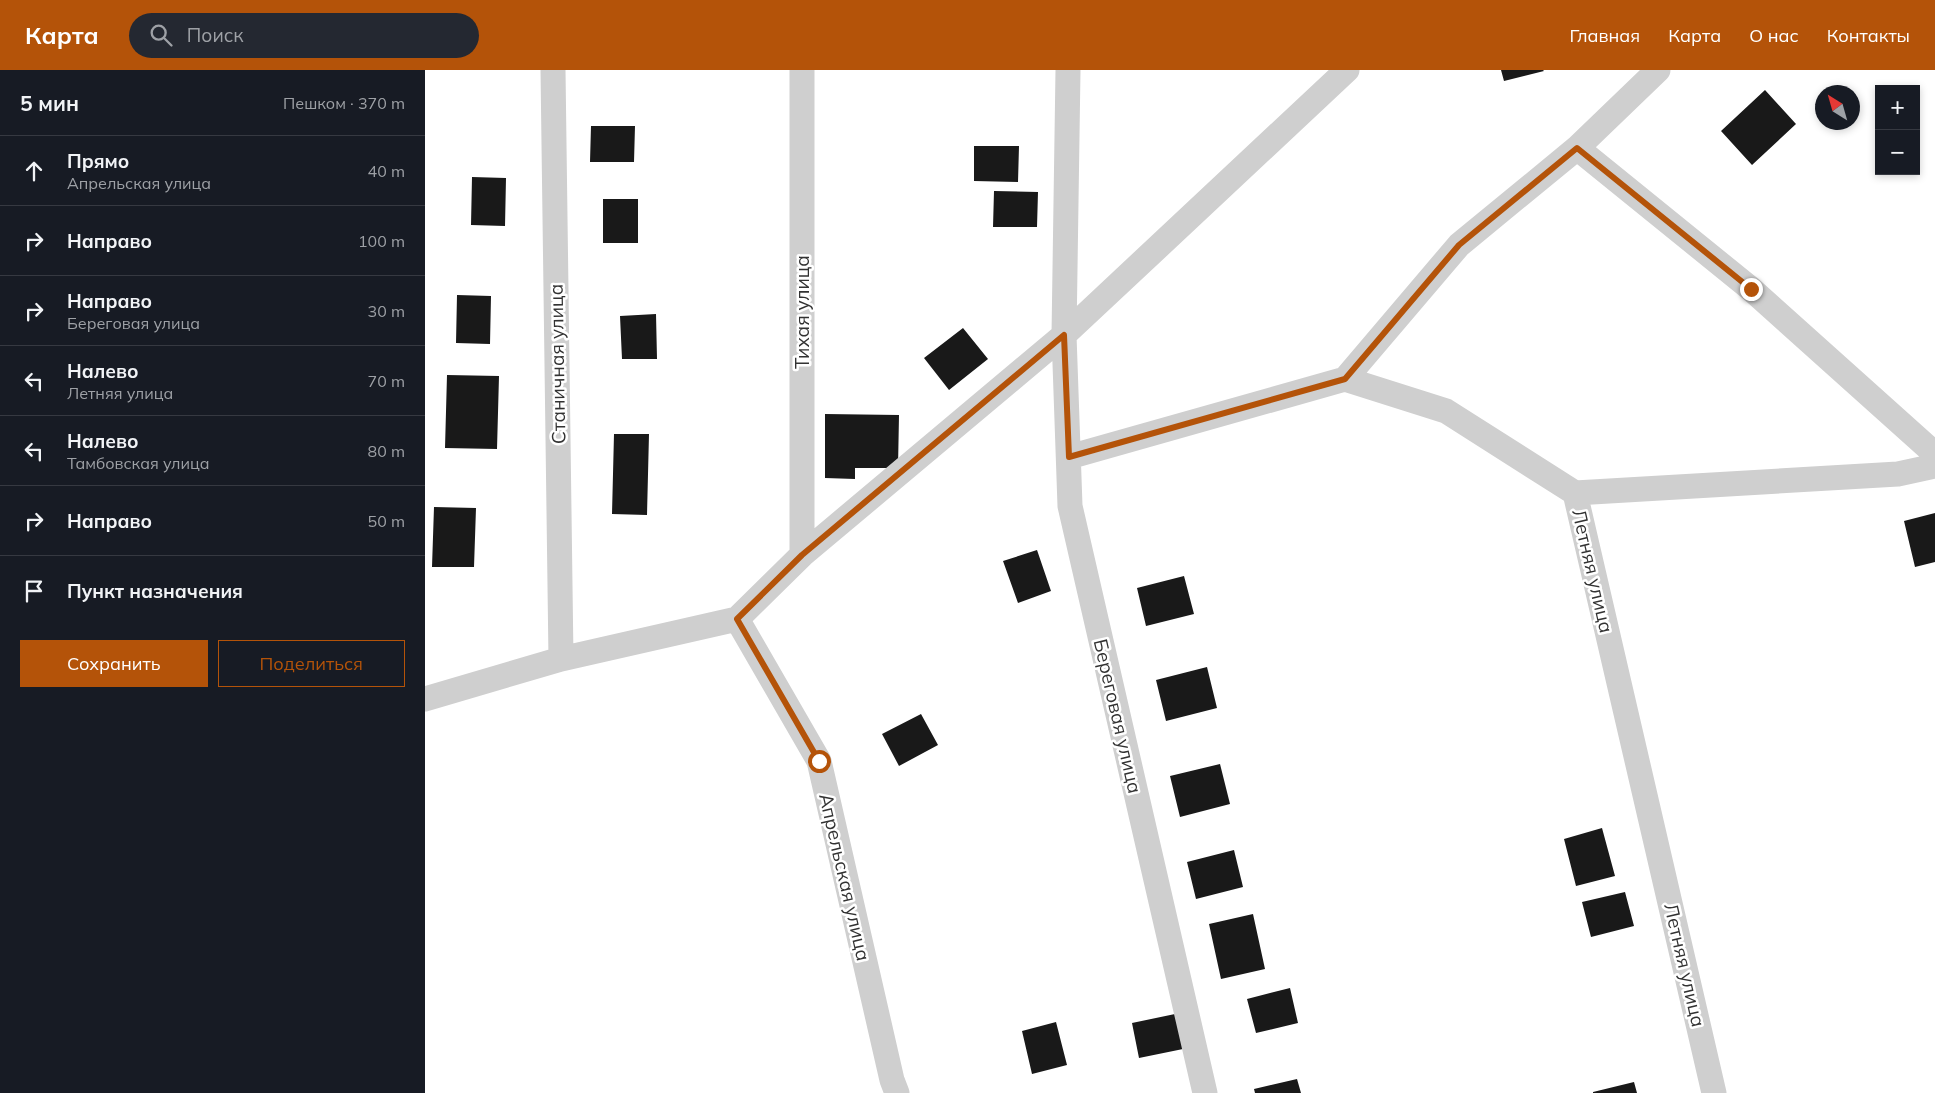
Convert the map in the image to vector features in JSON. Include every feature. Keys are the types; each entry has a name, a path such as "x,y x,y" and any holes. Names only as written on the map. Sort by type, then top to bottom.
{"street":[{"name":"Станичная улица","path":"553,70 561,659"},
{"name":"Тихая улица","path":"802,70 802,555"},
{"path":"1064,335 1068,70"},
{"path":"425,699 561,659 737,619 802,555 1064,335 1347,70"},
{"path":"1069,457 1345,379 1459,245 1577,148 1659,70"},
{"path":"1577,148 1751,289 1935,454"},
{"name":"Береговая улица","path":"1064,335 1070,506 1205,1093"},
{"name":"Летняя улица","path":"1345,379 1446,411 1575,493 1714,1093"},
{"path":"1575,493 1898,474 1935,466"},
{"name":"Апрельская улица","path":"737,619 819,761 892,1080 897,1093"}],"building":[{"path":"1501,70 1543,70 1544,71 1504,81"},
{"path":"1765,90 1796,124 1752,165 1721,131"},
{"path":"591,126 635,126 634,162 590,162"},
{"path":"974,146 1019,146 1018,182 974,181"},
{"path":"472,177 506,178 505,226 471,225"},
{"path":"994,191 1038,192 1037,227 993,227"},
{"path":"603,199 638,199 638,243 603,243"},
{"path":"457,295 491,296 490,344 456,343"},
{"path":"656,314 657,359 622,359 620,316"},
{"path":"963,328 988,359 949,390 924,358"},
{"path":"447,375 499,376 497,449 445,448"},
{"path":"825,414 899,415 898,468 855,468 855,479 825,478"},
{"path":"614,434 649,434 647,515 612,514"},
{"path":"434,507 476,508 474,567 432,567"},
{"path":"1935,513 1935,562 1915,567 1904,521"},
{"path":"1037,550 1051,591 1018,603 1003,561"},
{"path":"1184,576 1194,614 1146,626 1137,588"},
{"path":"1207,667 1217,708 1166,721 1156,680"},
{"path":"921,714 938,745 899,766 882,734"},
{"path":"1220,764 1230,804 1180,817 1170,776"},
{"path":"1602,828 1615,876 1576,886 1564,839"},
{"path":"1234,850 1243,887 1196,899 1187,862"},
{"path":"1625,892 1634,926 1591,937 1582,902"},
{"path":"1253,914 1265,969 1221,979 1209,924"},
{"path":"1290,988 1298,1023 1256,1033 1247,999"},
{"path":"1175,1014 1183,1049 1139,1058 1132,1023"},
{"path":"1056,1022 1067,1065 1032,1074 1022,1031"},
{"path":"1297,1079 1301,1093 1255,1093 1254,1089"},
{"path":"1634,1082 1637,1093 1593,1093 1593,1092"}],"route":[{"path":"819,761 737,619 802,555 1064,335 1069,457 1345,379 1459,245 1577,148 1751,289"}]}
